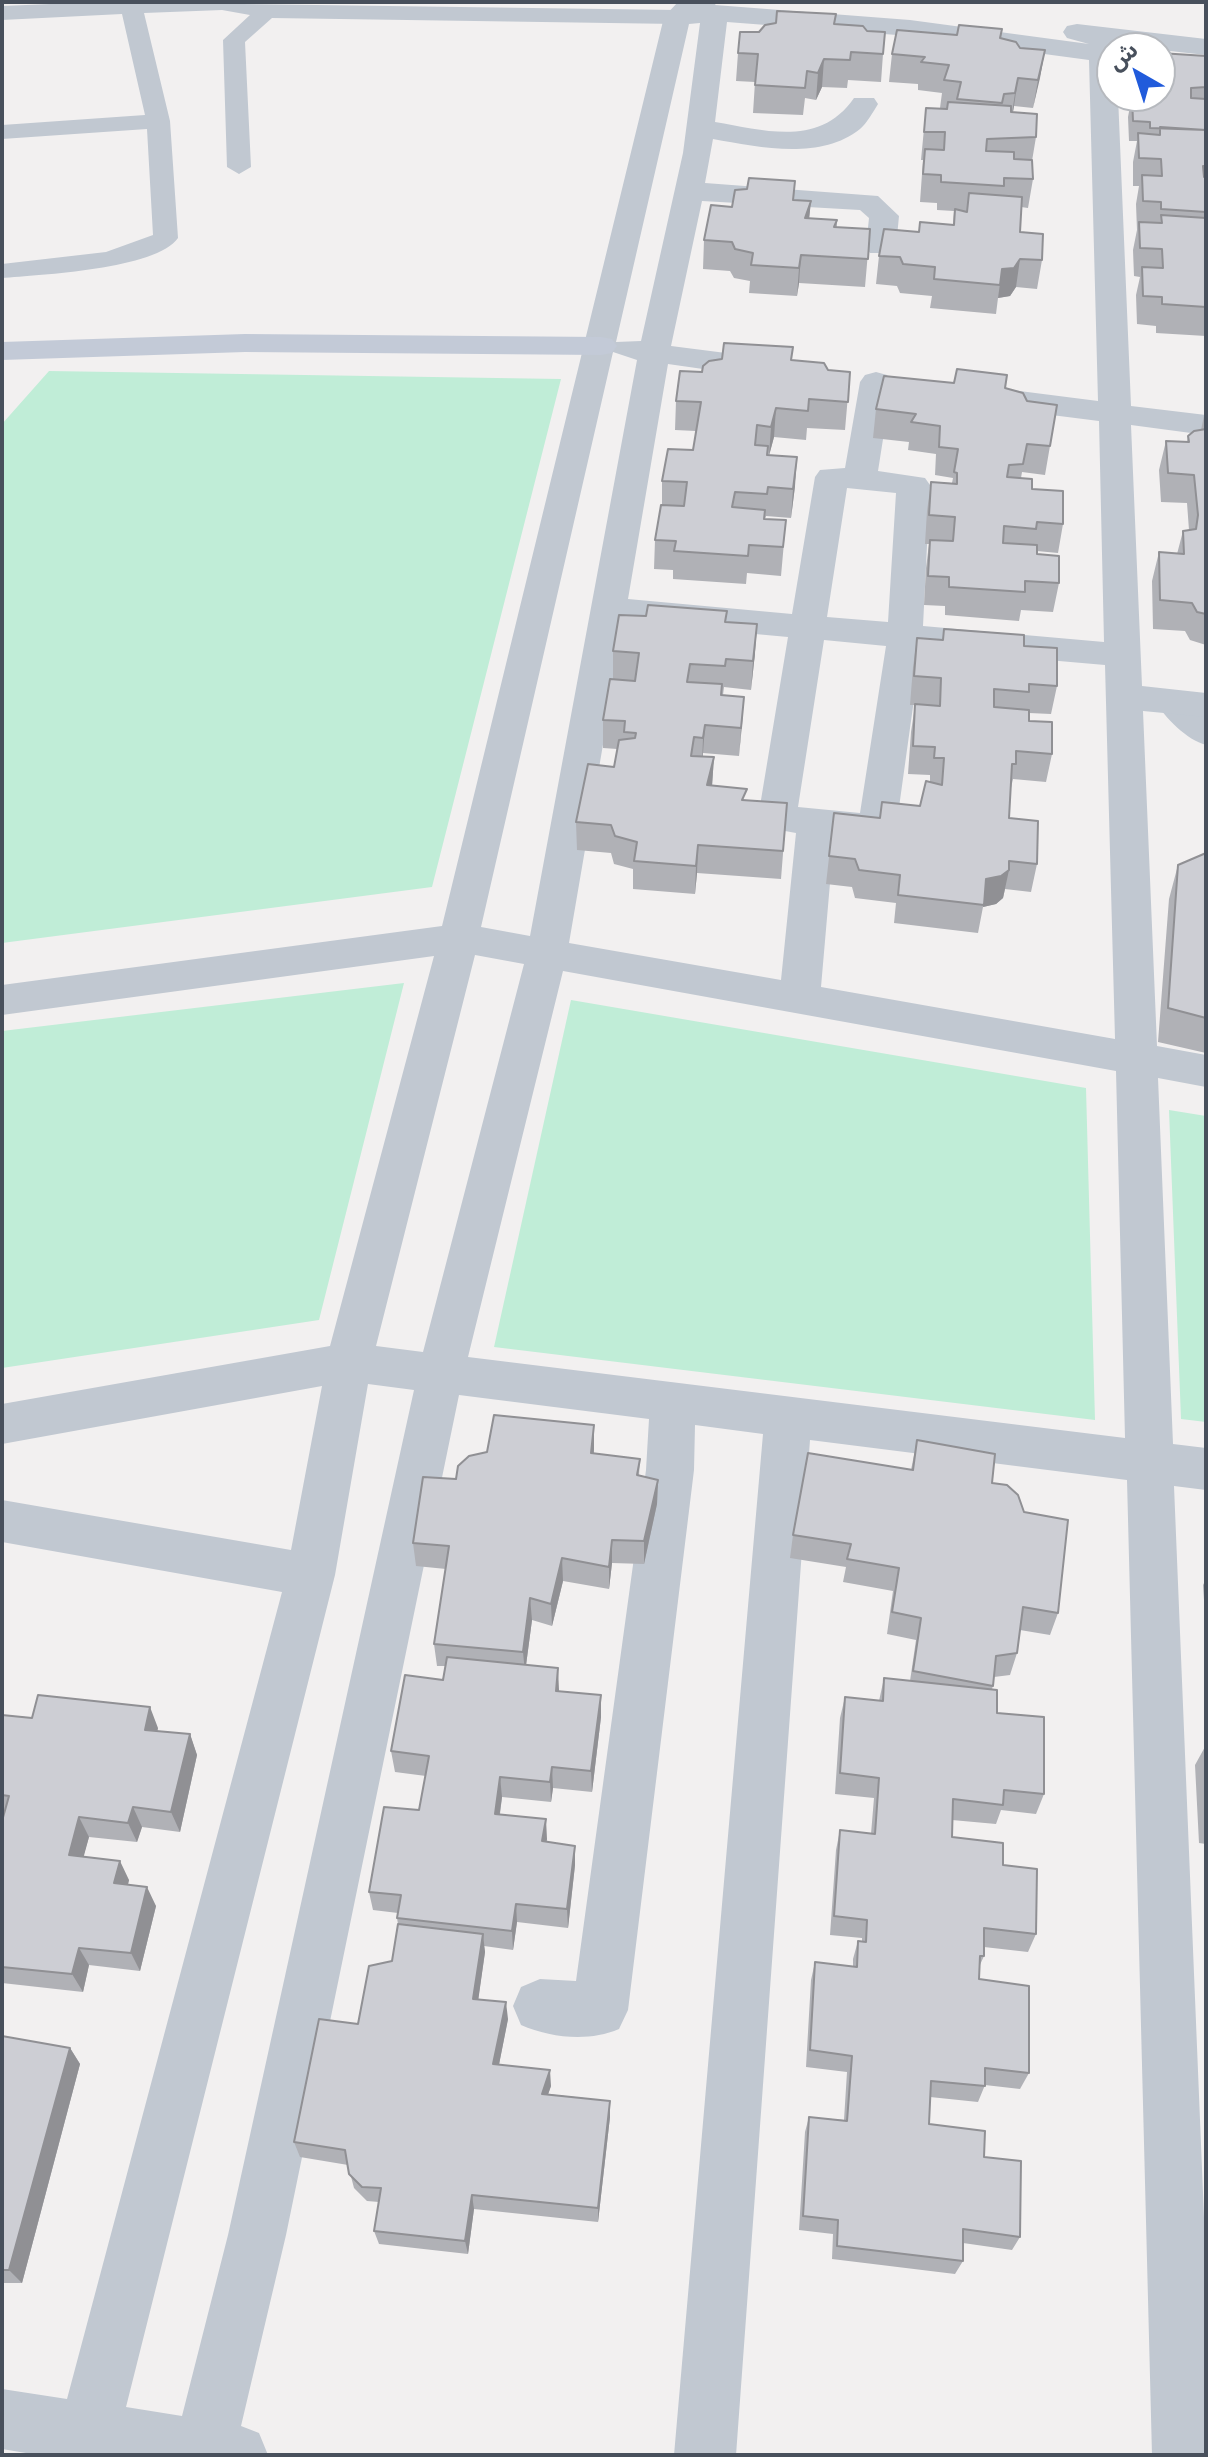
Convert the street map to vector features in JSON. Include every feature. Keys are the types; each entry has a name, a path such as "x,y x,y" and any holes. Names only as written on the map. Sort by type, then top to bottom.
{"street":[{"path":"816,2 1096,46"},
{"path":"679,10 910,28 1096,47"},
{"path":"2,2419 86,2444 214,2453 260,2220 441,1373 547,954 654,353 695,157 679,10"},
{"path":"86,2444 311,1575 349,1362 459,938 679,10"},
{"path":"1176,47 1206,47"},
{"path":"1176,62 1206,65"},
{"path":"695,157 835,133 860,113 864,104"},
{"path":"1107,112 1113,413 1183,2455"},
{"path":"695,157 791,160 851,154"},
{"path":"695,157 868,202 884,216 881,247"},
{"path":"2,351 245,343 601,346 802,372"},
{"path":"860,479 877,382"},
{"path":"971,395 1206,425"},
{"path":"832,477 913,485 905,635 877,829 777,818 807,627 832,477"},
{"path":"608,609 905,635 1123,676 1170,701 1206,705"},
{"path":"800,999 816,822"},
{"path":"2,1000 459,938 1206,1071"},
{"path":"2,1424 349,1362 1206,1469"},
{"path":"540,2006 600,2010 670,1470 673,1402"},
{"path":"705,2455 788,1416"},
{"path":"2,1521 311,1575"}],"lane":[{"path":"2,13 222,3 679,10"},
{"path":"2,271 104,262 145,249 166,238 158,121 131,5"},
{"path":"239,167 234,40 267,6"},
{"path":"2,132 158,121"},
{"path":"1170,701 1206,735"}],"green space":[{"path":"49,371 561,379 432,887 2,943 2,424"},
{"path":"404,983 319,1320 2,1368 2,1031"},
{"path":"571,1000 1086,1088 1095,1420 494,1347"},
{"path":"1169,1110 1206,1116 1206,1422 1181,1419"}],"building":[{"path":"777,11 836,14 834,24 863,26 867,31 885,32 883,54 851,52 850,60 824,59 818,73 807,71 805,88 755,85 758,54 738,53 740,32 759,32 765,25 776,23"},
{"path":"959,25 1002,29 1000,38 1016,42 1020,48 1045,50 1038,80 1018,78 1015,93 1004,94 1002,103 957,99 961,82 944,80 949,65 921,62 925,57 892,54 897,30 957,35"},
{"path":"1176,54 1206,56 1206,87 1191,88 1191,98 1206,99 1206,130 1150,128 1150,122 1133,121 1133,112 1176,112"},
{"path":"948,102 1011,106 1011,112 1037,114 1036,137 987,139 986,151 1014,152 1014,159 1032,160 1033,179 1004,178 1004,186 941,182 941,175 923,174 925,149 944,150 945,132 924,132 926,108 947,109"},
{"path":"1160,127 1206,130 1206,166 1203,166 1206,212 1161,209 1161,202 1143,201 1142,175 1162,176 1161,159 1139,158 1138,133 1160,135"},
{"path":"749,178 795,181 793,200 811,201 805,218 837,220 834,227 870,229 868,259 801,255 799,268 751,265 753,253 735,249 732,242 704,240 711,205 732,207 735,190 747,189"},
{"path":"969,193 1022,197 1020,232 1043,234 1042,260 1020,259 1014,268 1002,269 1000,285 934,279 935,267 903,264 900,257 879,256 884,229 919,232 920,222 954,225 955,209 967,212"},
{"path":"1161,215 1206,218 1206,307 1162,304 1162,297 1143,296 1142,267 1163,268 1162,249 1140,248 1139,222 1162,223"},
{"path":"724,343 793,347 791,360 824,363 828,370 850,372 848,402 809,399 808,411 776,408 771,427 757,425 755,445 768,446 767,455 797,457 793,489 768,487 767,494 735,492 732,507 765,510 764,519 786,520 783,547 749,545 748,556 674,551 676,541 655,540 661,505 684,506 687,482 662,481 668,449 693,450 701,402 676,401 680,371 702,372 709,361 722,359"},
{"path":"957,369 1007,375 1005,388 1023,393 1027,401 1057,405 1050,446 1027,444 1023,464 1009,465 1007,477 1032,479 1032,489 1063,491 1063,524 1037,522 1036,529 1004,526 1003,543 1037,545 1037,554 1059,556 1059,583 1025,581 1025,592 949,587 949,577 928,576 930,540 953,541 955,517 929,515 931,482 957,484 957,473 954,472 958,449 939,447 940,426 911,422 916,414 876,409 884,376 954,383"},
{"path":"1206,429 1206,614 1197,612 1192,603 1160,600 1159,552 1184,554 1183,531 1196,529 1198,515 1194,475 1168,473 1166,441 1189,442 1188,436 1194,431"},
{"path":"648,605 727,611 725,622 757,624 753,661 726,659 725,666 690,664 687,682 722,684 721,695 744,697 741,728 705,725 703,738 694,737 691,756 714,757 707,785 747,789 742,800 787,803 783,851 698,845 696,866 634,861 637,842 615,836 611,825 576,822 588,764 614,767 619,740 635,738 636,733 624,732 625,721 603,720 610,679 635,681 639,653 613,651 619,615 646,616"},
{"path":"944,629 1024,635 1024,646 1057,648 1057,686 1029,684 1029,692 994,689 994,707 1029,710 1029,721 1052,722 1052,754 1016,751 1016,764 1012,764 1009,818 1038,821 1037,864 1009,861 1009,870 1001,876 986,879 984,905 898,895 900,875 859,870 855,859 829,856 834,813 880,818 882,802 920,806 926,781 942,785 944,758 934,758 935,747 913,746 915,704 940,706 941,678 914,676 917,638 943,640"},
{"path":"1206,853 1206,1018 1168,1008 1178,865"},
{"path":"494,1415 594,1425 591,1453 640,1459 637,1475 658,1480 644,1541 612,1540 609,1567 562,1558 551,1604 530,1598 523,1652 434,1644 449,1546 413,1543 423,1477 456,1479 458,1466 469,1456 487,1452"},
{"path":"917,1440 995,1454 992,1483 1007,1485 1018,1495 1024,1512 1068,1520 1058,1613 1023,1607 1017,1653 996,1656 993,1686 913,1671 921,1618 892,1612 899,1568 847,1559 851,1544 793,1535 808,1453 913,1470"},
{"path":"447,1657 558,1668 556,1691 601,1695 591,1771 552,1767 550,1782 500,1777 495,1814 546,1819 542,1841 575,1846 567,1909 516,1904 512,1931 397,1918 401,1895 369,1892 384,1807 419,1810 429,1756 391,1751 405,1675 443,1680"},
{"path":"884,1678 997,1690 997,1713 1044,1717 1044,1794 1004,1790 1003,1805 953,1799 952,1837 1003,1843 1003,1865 1037,1869 1036,1934 984,1928 984,1956 980,1956 979,1979 1029,1986 1029,2073 985,2068 985,2086 931,2081 929,2124 985,2131 984,2157 1021,2161 1020,2237 963,2229 963,2261 837,2246 838,2220 803,2216 809,2117 847,2121 852,2056 810,2050 815,1962 857,1967 858,1941 866,1942 867,1920 834,1916 840,1830 875,1834 879,1778 840,1773 845,1697 883,1701"},
{"path":"38,1695 150,1707 145,1730 190,1734 171,1812 133,1807 128,1823 79,1817 69,1855 120,1861 114,1883 147,1887 131,1953 79,1948 72,1974 2,1967 2,1821 9,1796 2,1795 2,1715 32,1718"},
{"path":"398,1924 483,1934 473,1999 506,2002 493,2064 550,2070 542,2094 610,2101 598,2208 472,2195 465,2241 374,2231 381,2188 362,2187 349,2174 345,2150 294,2142 319,2019 358,2024 369,1966 392,1961"},
{"path":"2,2036 70,2048 9,2270 2,2270"}]}
